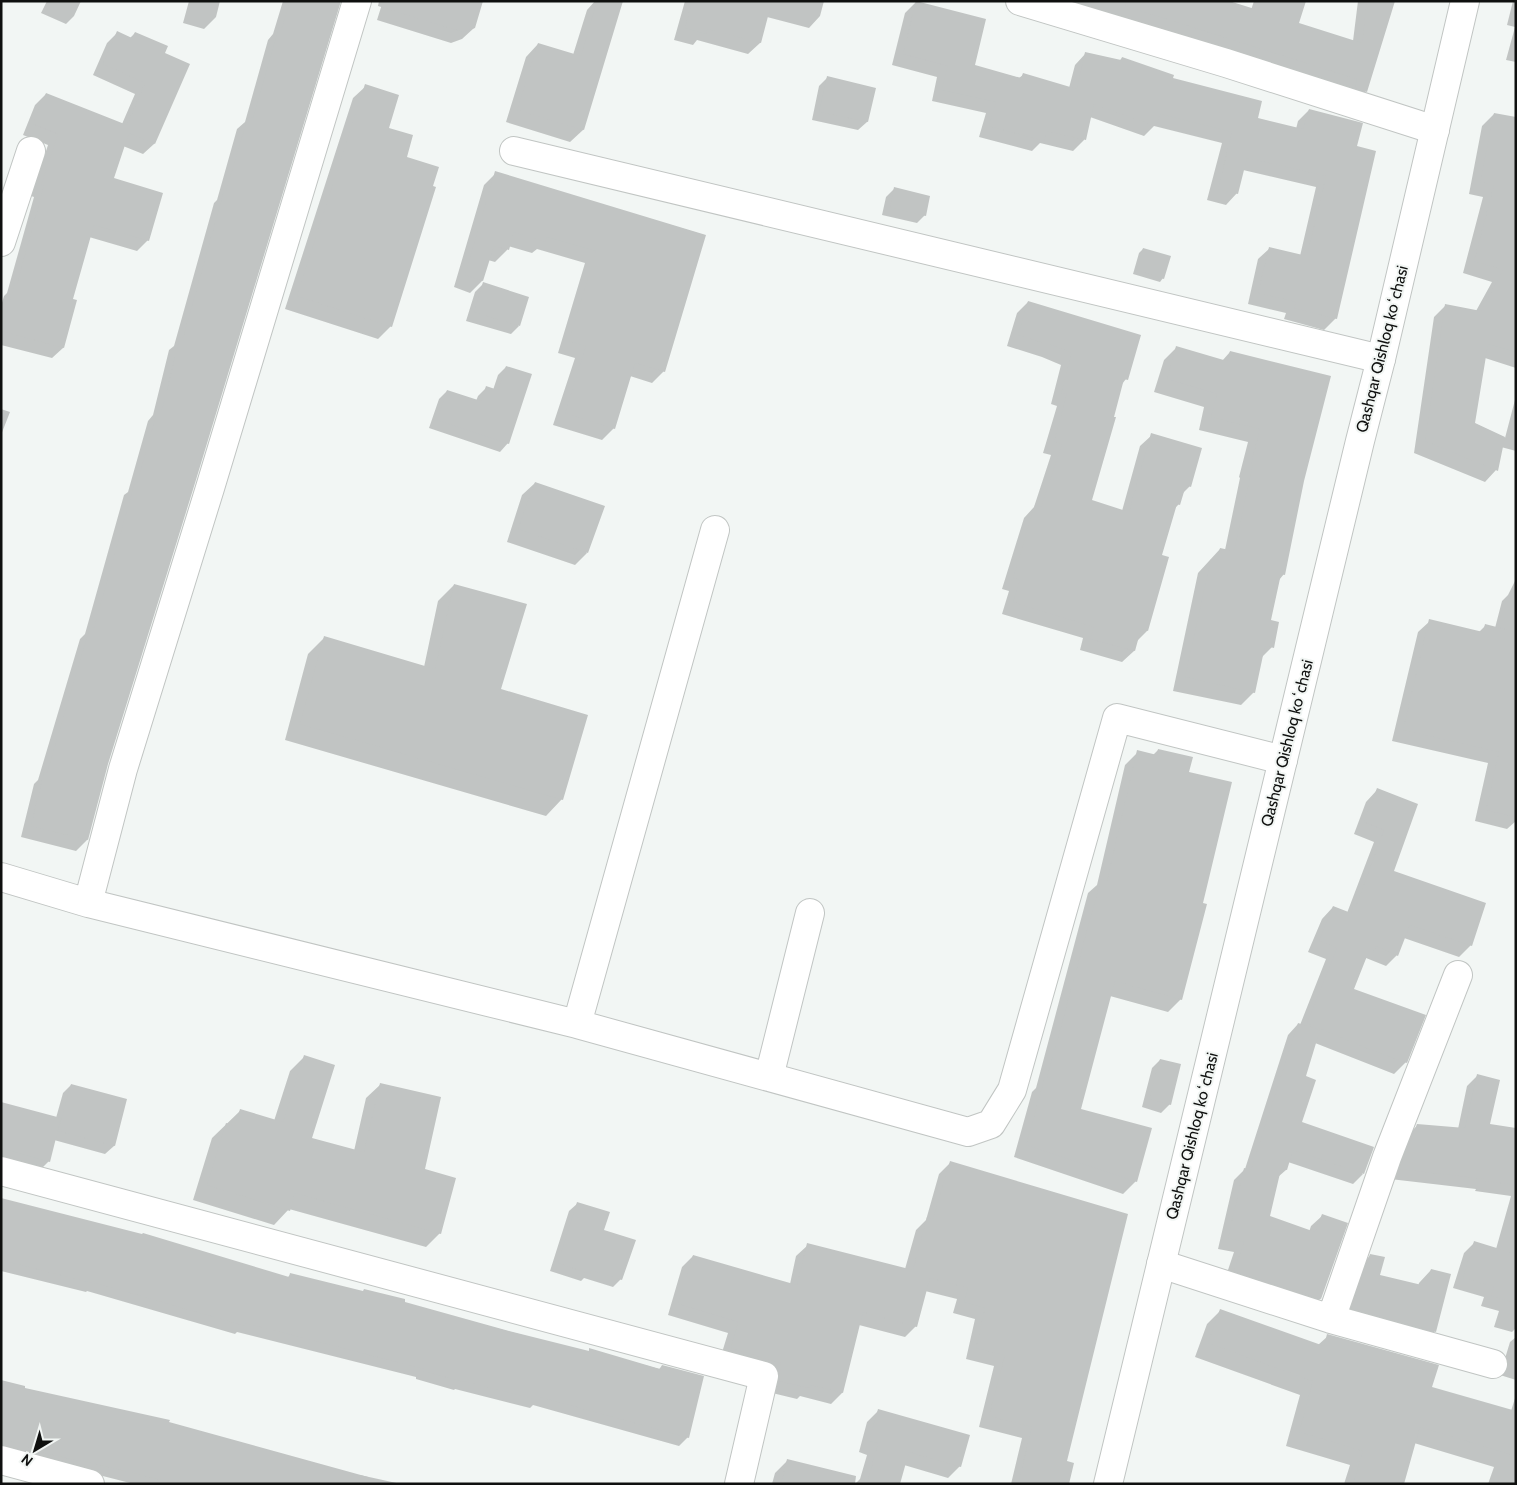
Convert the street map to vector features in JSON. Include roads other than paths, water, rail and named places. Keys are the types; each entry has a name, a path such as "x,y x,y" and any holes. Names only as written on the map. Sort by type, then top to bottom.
{"street":[{"path":"88,903 123,769 358,1"},
{"path":"1020,1 1226,63 1434,130"},
{"name":"Qashqar Qishloq koʻchasi","path":"1108,1484 1381,359 1465,1"},
{"path":"1,242 31,151"},
{"path":"514,151 1381,359"},
{"path":"578,1024 715,530"},
{"path":"1,877 88,903 578,1024 968,1132 991,1124 1012,1090 1117,718 1283,760"},
{"path":"769,1077 810,913"},
{"path":"1331,1319 1386,1157 1458,975"},
{"path":"1,1171 764,1376 740,1484"},
{"path":"1161,1264 1331,1319 1493,1364"},
{"path":"1,1460 90,1484"}]}
